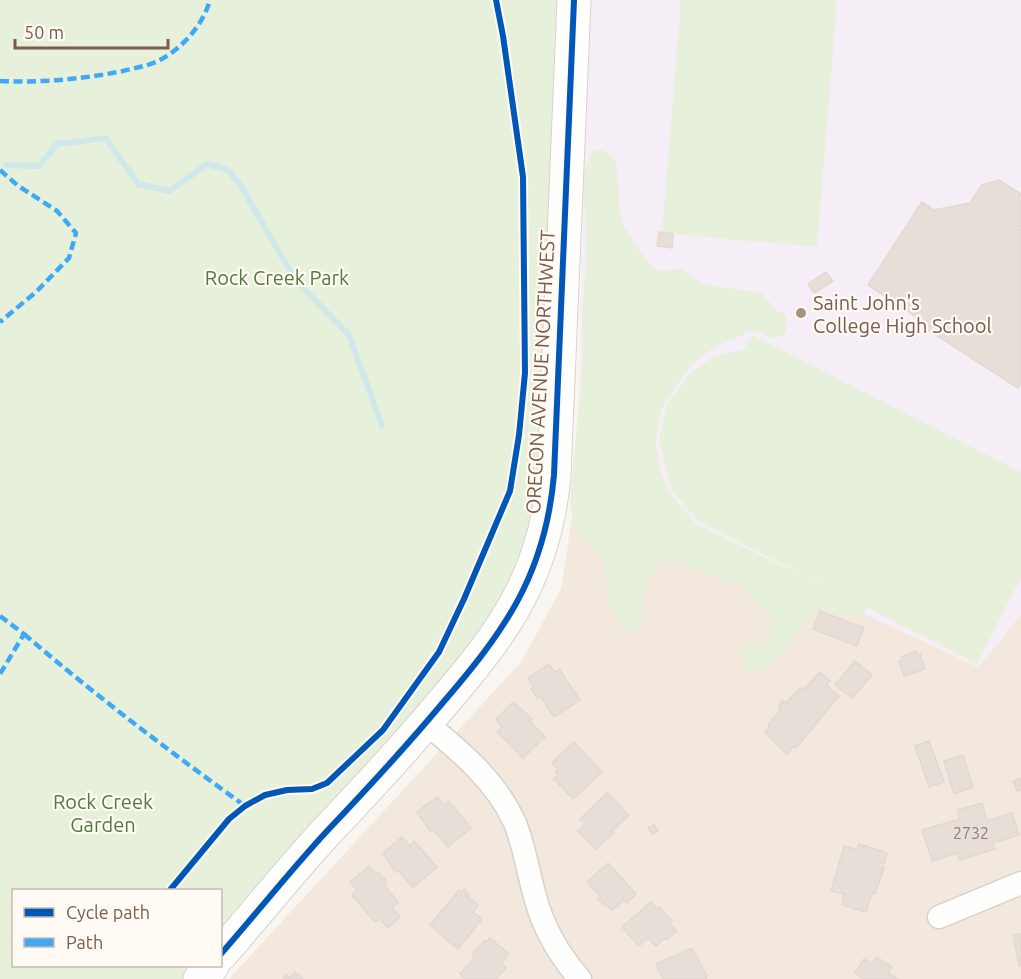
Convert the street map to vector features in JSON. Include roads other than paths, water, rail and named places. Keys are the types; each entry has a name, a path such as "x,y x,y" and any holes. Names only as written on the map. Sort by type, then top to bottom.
{"street":[{"name":"OREGON AVENUE NORTHWEST","path":"222,953 316,843 390,765 475,666 522,596 536,564 549,519 556,429 574,0"},
{"path":"426,723 464,754 506,805 523,845 534,894 543,921 562,955 580,979"},
{"path":"939,917 1021,883"},
{"path":"200,979 211,967"}],"waterway":[{"path":"6,165 39,166 57,144 106,138 138,184 169,191 207,164 228,170 241,186 296,281 349,335 382,426"}],"place":[{"name":"Saint John's College High School","path":"801,313"}],"park label":[{"name":"Rock Creek Park","path":"277,277"},
{"name":"Rock Creek Garden","path":"103,812"}]}
